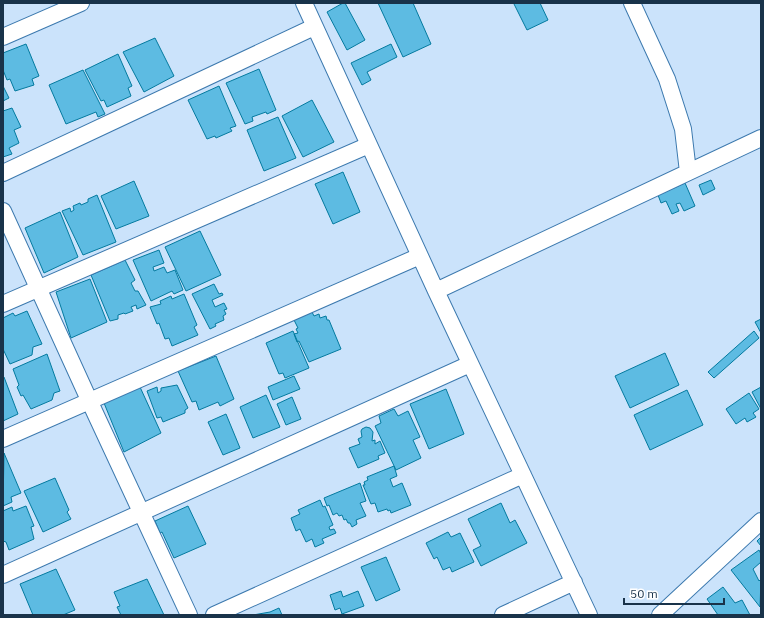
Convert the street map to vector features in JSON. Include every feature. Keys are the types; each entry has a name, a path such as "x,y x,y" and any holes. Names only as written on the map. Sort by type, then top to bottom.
{"street":[{"path":"3,37 81,3"},
{"path":"304,3 436,291 589,615"},
{"path":"632,3 669,86 683,129 688,172"},
{"path":"3,173 314,27"},
{"path":"436,291 761,138"},
{"path":"3,304 369,145"},
{"path":"3,211 189,615"},
{"path":"3,438 420,256"},
{"path":"3,575 470,364"},
{"path":"214,615 523,475"},
{"path":"660,615 761,521"},
{"path":"503,615 574,582"}],"building":[{"path":"345,3 365,40 347,50 327,12"},
{"path":"378,3 413,3 431,44 403,57"},
{"path":"540,3 548,20 527,30 514,4"},
{"path":"155,38 174,76 144,92 123,52"},
{"path":"26,44 39,76 32,79 34,85 15,91 10,79 7,80 3,70 3,53"},
{"path":"391,44 397,57 367,72 371,80 362,85 351,63"},
{"path":"118,54 132,86 128,88 131,96 107,107 104,100 101,101 85,70"},
{"path":"259,69 276,110 267,114 266,112 252,117 253,121 245,124 226,83"},
{"path":"83,70 105,114 98,117 96,112 66,124 49,85"},
{"path":"3,86 9,98 3,101"},
{"path":"219,86 236,126 230,128 232,131 216,138 215,136 207,139 188,100"},
{"path":"312,100 334,142 303,157 282,116"},
{"path":"12,108 21,127 14,130 19,143 9,148 12,154 3,157 3,111"},
{"path":"278,117 296,158 264,171 247,130"},
{"path":"343,172 360,212 333,224 315,184"},
{"path":"711,180 715,189 703,195 699,185"},
{"path":"134,181 149,216 116,229 101,196"},
{"path":"685,183 695,206 684,211 680,203 676,204 679,211 672,214 666,201 661,203 658,195"},
{"path":"97,195 116,242 83,255 62,211 70,208 71,212 74,210 73,206 88,202 88,199"},
{"path":"60,212 78,257 44,273 25,228"},
{"path":"200,231 221,275 186,291 165,247"},
{"path":"159,250 164,263 153,267 154,271 164,267 167,273 175,270 183,290 174,294 172,291 151,301 133,260"},
{"path":"125,260 135,280 131,283 135,291 138,291 146,305 137,309 136,305 131,307 133,311 118,315 118,319 110,321 91,275"},
{"path":"90,279 107,322 71,338 56,292"},
{"path":"214,284 219,294 222,293 223,295 212,300 215,307 224,303 227,309 224,310 226,314 223,316 224,320 215,324 216,326 210,329 192,294"},
{"path":"184,294 197,325 194,327 198,335 172,346 169,338 165,339 159,323 157,324 150,307 161,304 160,301 171,296 172,299"},
{"path":"311,310 314,316 319,314 320,318 326,316 341,349 309,362 294,334 298,333 296,329 298,328 293,318"},
{"path":"27,311 42,344 33,347 32,355 10,364 3,349 3,318 13,313 15,316"},
{"path":"761,319 761,333 755,322"},
{"path":"293,331 309,368 285,378 283,373 279,374 266,343"},
{"path":"754,331 759,338 714,378 708,372"},
{"path":"665,353 679,385 630,408 615,376"},
{"path":"47,354 60,391 54,393 52,400 31,409 23,395 21,396 17,387 19,385 13,369"},
{"path":"216,356 234,399 220,406 218,402 199,410 196,401 192,402 178,371"},
{"path":"294,376 300,389 273,400 268,387"},
{"path":"4,377 18,414 3,421 3,378"},
{"path":"177,385 188,408 185,410 185,413 163,422 161,417 157,418 147,391 157,387 158,393 161,391 161,388"},
{"path":"140,387 161,433 124,452 104,403"},
{"path":"761,387 761,409 752,392"},
{"path":"446,389 464,434 429,449 410,404"},
{"path":"687,390 703,425 650,450 634,415"},
{"path":"749,393 759,409 753,413 756,417 747,422 745,418 736,424 726,409"},
{"path":"266,395 280,427 253,438 240,407"},
{"path":"292,397 301,419 286,425 277,404"},
{"path":"394,409 398,416 408,411 420,437 413,440 421,458 396,470 375,426 381,423 379,416"},
{"path":"226,414 240,448 223,455 208,422"},
{"path":"366,427 370,428 373,432 372,441 375,440 375,444 380,441 385,453 378,456 379,459 358,468 349,448 360,444 358,439 362,437 362,429"},
{"path":"4,453 21,493 11,497 12,502 3,506"},
{"path":"394,466 397,476 390,479 393,487 402,483 411,505 391,513 390,510 388,511 387,509 378,512 375,503 371,504 363,485 365,485 364,482 368,480 367,477"},
{"path":"55,478 69,510 67,512 71,519 43,532 24,491"},
{"path":"360,483 366,501 360,503 366,516 356,520 357,524 352,527 346,519 344,520 342,515 339,516 337,513 333,515 324,498"},
{"path":"320,500 323,507 325,506 333,525 329,527 330,530 334,529 336,533 322,539 324,543 315,547 312,539 306,542 300,529 296,531 291,518 300,514 298,510"},
{"path":"501,503 510,523 515,520 527,543 481,566 473,550 481,546 468,519"},
{"path":"26,506 34,526 31,527 34,539 9,550 6,542 3,541 3,511 12,507 13,511"},
{"path":"188,506 206,544 174,558 162,532 160,533 155,521"},
{"path":"448,532 451,537 460,533 474,562 452,572 450,567 443,570 437,557 434,559 426,543"},
{"path":"761,537 761,546 757,541"},
{"path":"759,550 761,554 761,562 753,569 759,581 761,579 760,607 731,570"},
{"path":"386,557 400,590 376,601 361,567"},
{"path":"56,569 75,610 63,615 33,615 20,584"},
{"path":"147,579 164,615 121,615 117,607 120,606 114,592"},
{"path":"723,587 735,603 742,600 750,615 718,615 707,599"},
{"path":"341,591 343,597 358,591 364,606 342,614 340,608 335,610 330,595"},
{"path":"279,608 282,615 253,615 270,612"}]}
